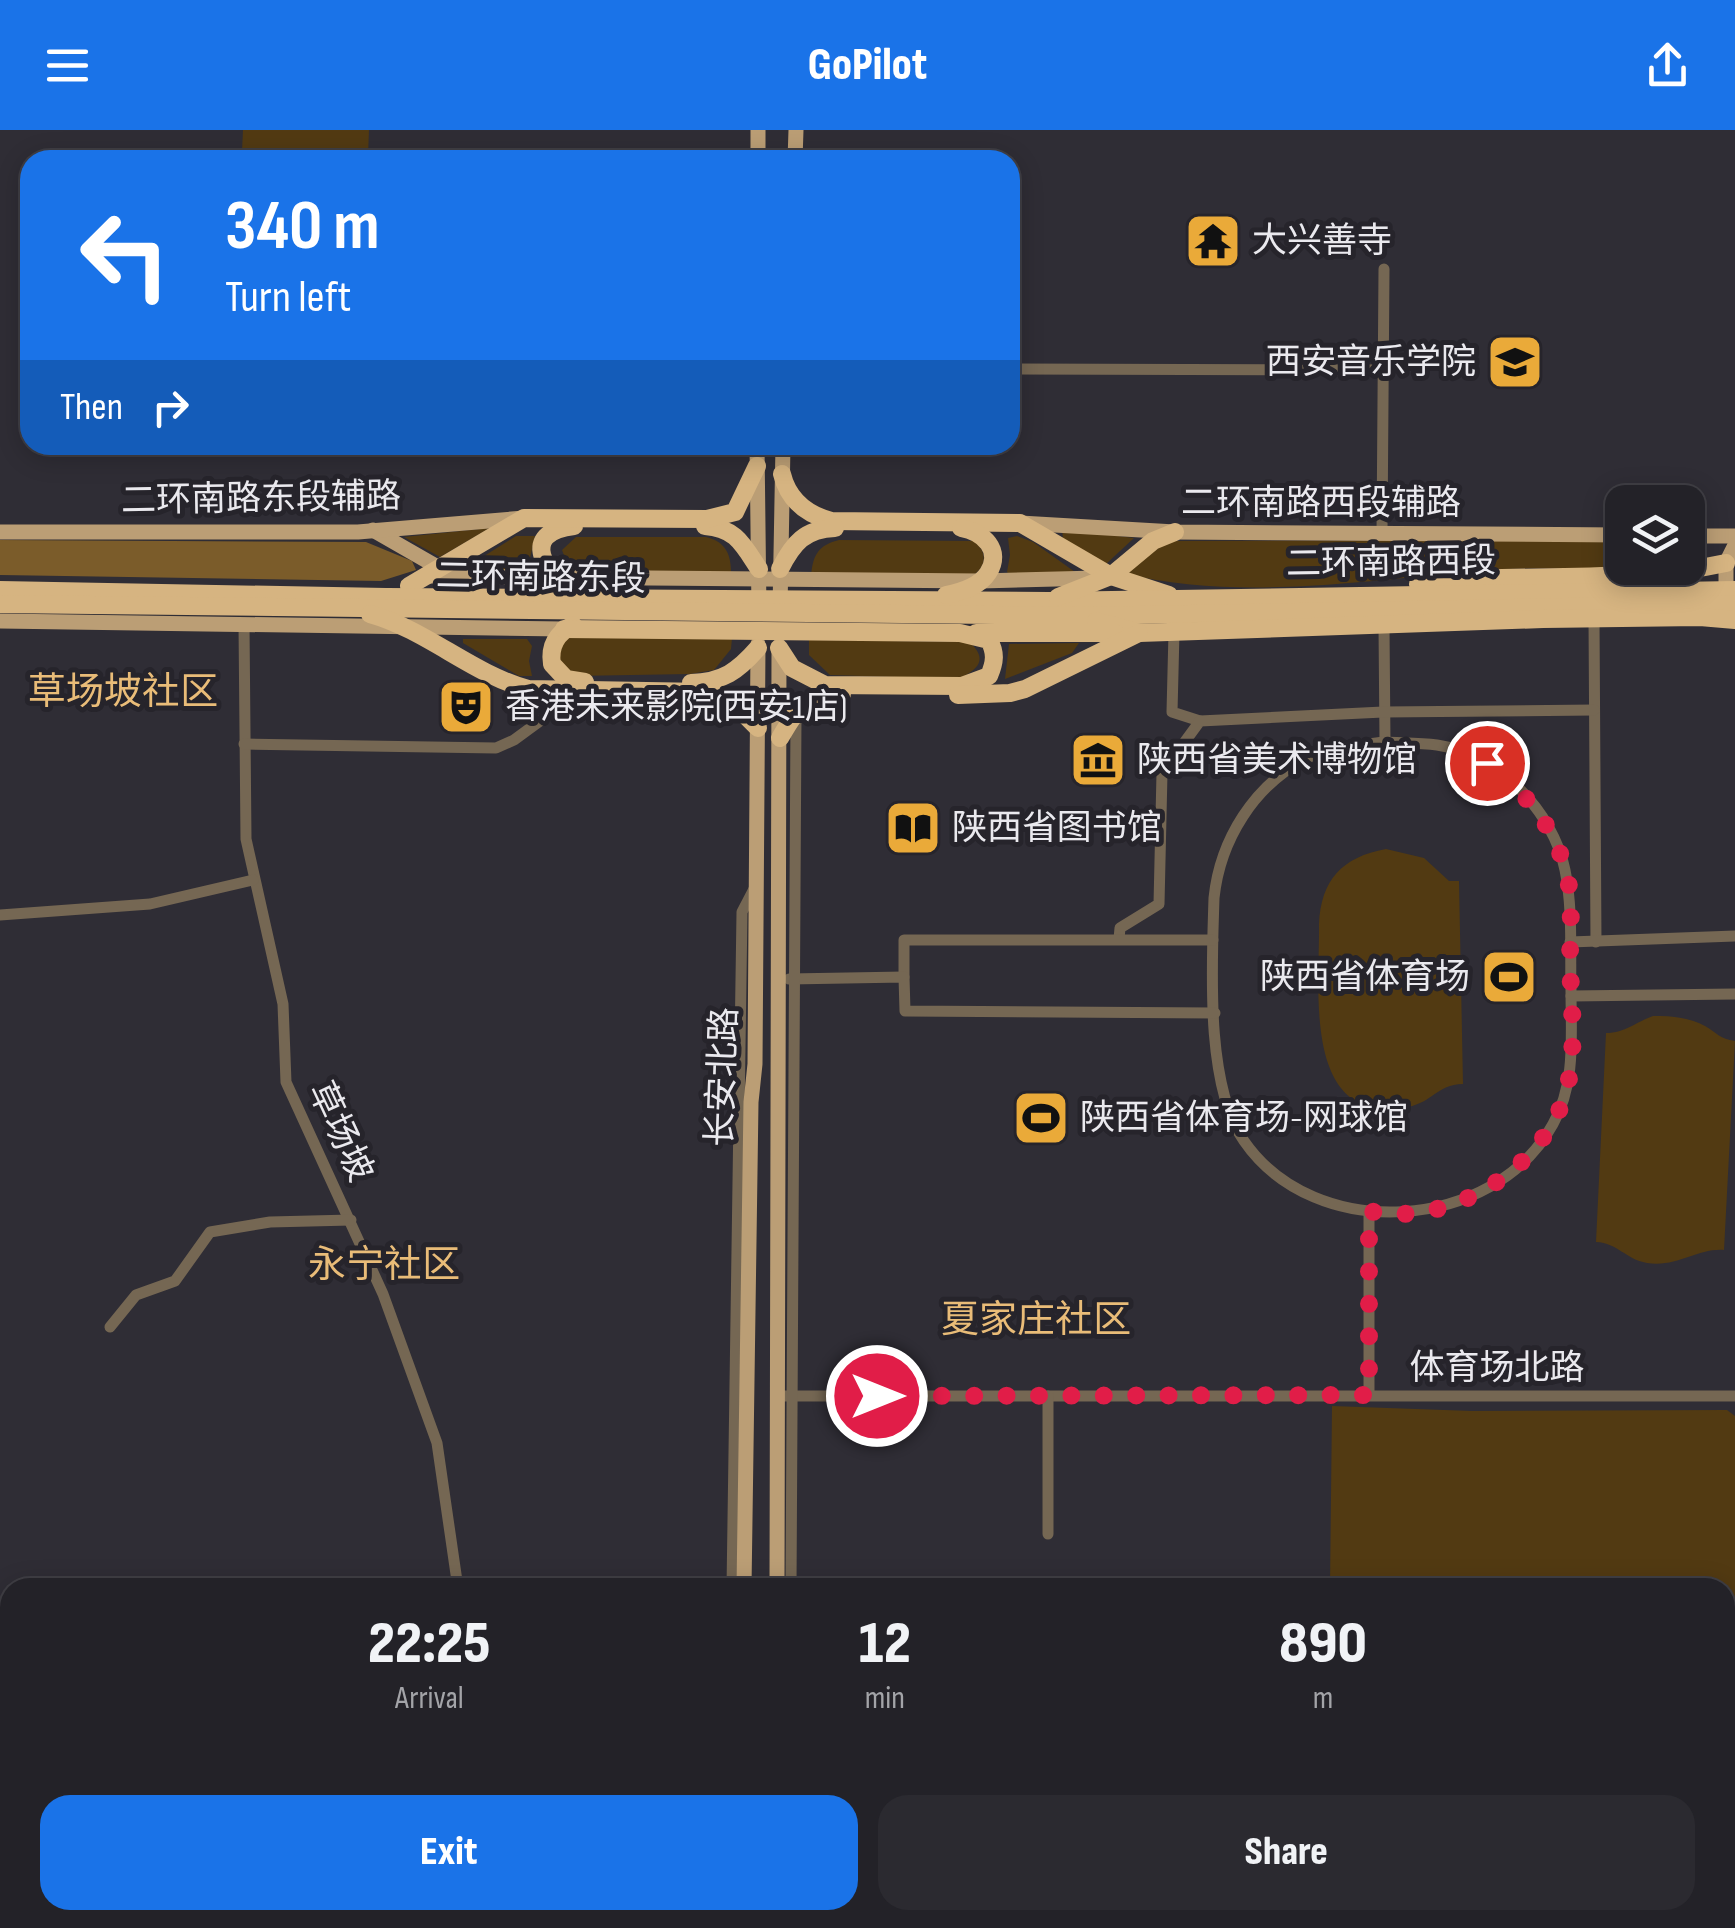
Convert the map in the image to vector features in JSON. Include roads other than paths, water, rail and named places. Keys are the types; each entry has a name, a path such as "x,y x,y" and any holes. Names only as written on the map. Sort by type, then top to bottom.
{"highway":[{"path":"409,586 441,574 524,518 722,516 735,512 757,466"},
{"path":"782,474 786,492 814,516 831,521 1020,522 1111,576 1184,600"},
{"path":"572,593 553,578 543,562 542,545 552,532 572,526 724,528 735,536 759,569"},
{"path":"780,569 793,548 816,528 960,528 977,531 989,540 993,558 989,572 980,581 966,590 924,600"},
{"path":"1048,601 1111,576 1152,541 1176,532"},
{"path":"1326,596 1478,577 1676,574 1726,563"},
{"path":"0,580 409,586 572,593"},
{"path":"308,594 348,586"},
{"name":"二环南路东段","path":"0,590 572,593 1048,601"},
{"name":"二环南路西段","path":"1081,616 1282,614 1447,600 1735,590"},
{"name":"二环南路西段","path":"1048,601 1326,596 1735,604"},
{"name":"二环南路东段","path":"0,604 1081,616"},
{"path":"350,608 409,628 510,684 528,689 706,692 723,696 758,728"},
{"path":"603,612 564,629 552,646 552,664 566,679 706,683 740,669 758,648"},
{"path":"1282,614 1543,619"},
{"path":"1081,616 1139,633"},
{"path":"564,629 1139,633 1543,619 1735,620"},
{"path":"779,648 792,668 825,685 962,686 988,676 994,664 994,649 989,640 960,633"},
{"path":"780,738 796,711 819,697 1010,693 1139,633"}],"main road":[{"name":"长安北路","path":"744,1578 758,728 757,455"},
{"name":"长安北路","path":"777,1578 786,1396 786,979 779,648 783,455"},
{"name":"二环南路东段辅路","path":"0,532 373,530 524,518"},
{"name":"二环南路西段辅路","path":"1020,522 1176,532 1605,535"},
{"path":"373,530 441,574 980,581 1063,581 1111,576"},
{"path":"1705,536 1735,536"},
{"path":"1735,545 1726,563 1726,598 1735,620"},
{"path":"0,620 564,629"}],"street":[{"path":"1382,533 1384,268"},
{"path":"1020,369 1383,370"},
{"path":"1594,618 1596,942"},
{"name":"草场坡","path":"244,625 246,839 283,1004 286,1082 383,1294 437,1443 457,1578"},
{"path":"1384,627 1385,742"},
{"path":"1174,632 1172,712 1200,721 1383,712 1594,710"},
{"path":"244,744 496,748 560,708 560,690"},
{"path":"796,711 786,979 904,978"},
{"path":"1119,939 1120,928 1159,904 1162,772 1200,721"},
{"path":"1385,742 1441,745 1487,763 1537,808 1565,868 1570,942 1570,1073 1553,1125 1529,1157 1504,1178 1460,1200 1405,1212 1369,1211 1304,1193 1270,1170 1244,1141 1216,1070 1213,940 1217,871 1230,838 1258,795 1308,758 1347,746 1385,742"},
{"path":"0,914 150,904 254,880"},
{"path":"732,1578 742,912 756,883"},
{"path":"1570,942 1735,936"},
{"path":"1213,940 904,940 905,1011 1216,1013"},
{"path":"1570,996 1735,994"},
{"path":"1369,1211 1369,1395"},
{"path":"110,1326 136,1295 175,1281 210,1232 270,1222 351,1220"},
{"path":"786,1396 791,1578"},
{"name":"体育场北路","path":"786,1396 1735,1396"},
{"path":"1048,1396 1048,1534"}],"place":[{"name":"大兴善寺","path":"1213,241"},
{"name":"西安音乐学院","path":"1515,362"},
{"name":"香港未来影院(西安1店)","path":"466,707"},
{"name":"陕西省美术博物馆","path":"1098,760"},
{"name":"陕西省图书馆","path":"913,828"},
{"name":"陕西省体育场","path":"1509,977"},
{"name":"陕西省体育场-网球馆","path":"1041,1118"}],"district":[{"name":"草场坡社区","path":"123,692"},
{"name":"永宁社区","path":"384,1265"},
{"name":"夏家庄社区","path":"1036,1320"}]}
